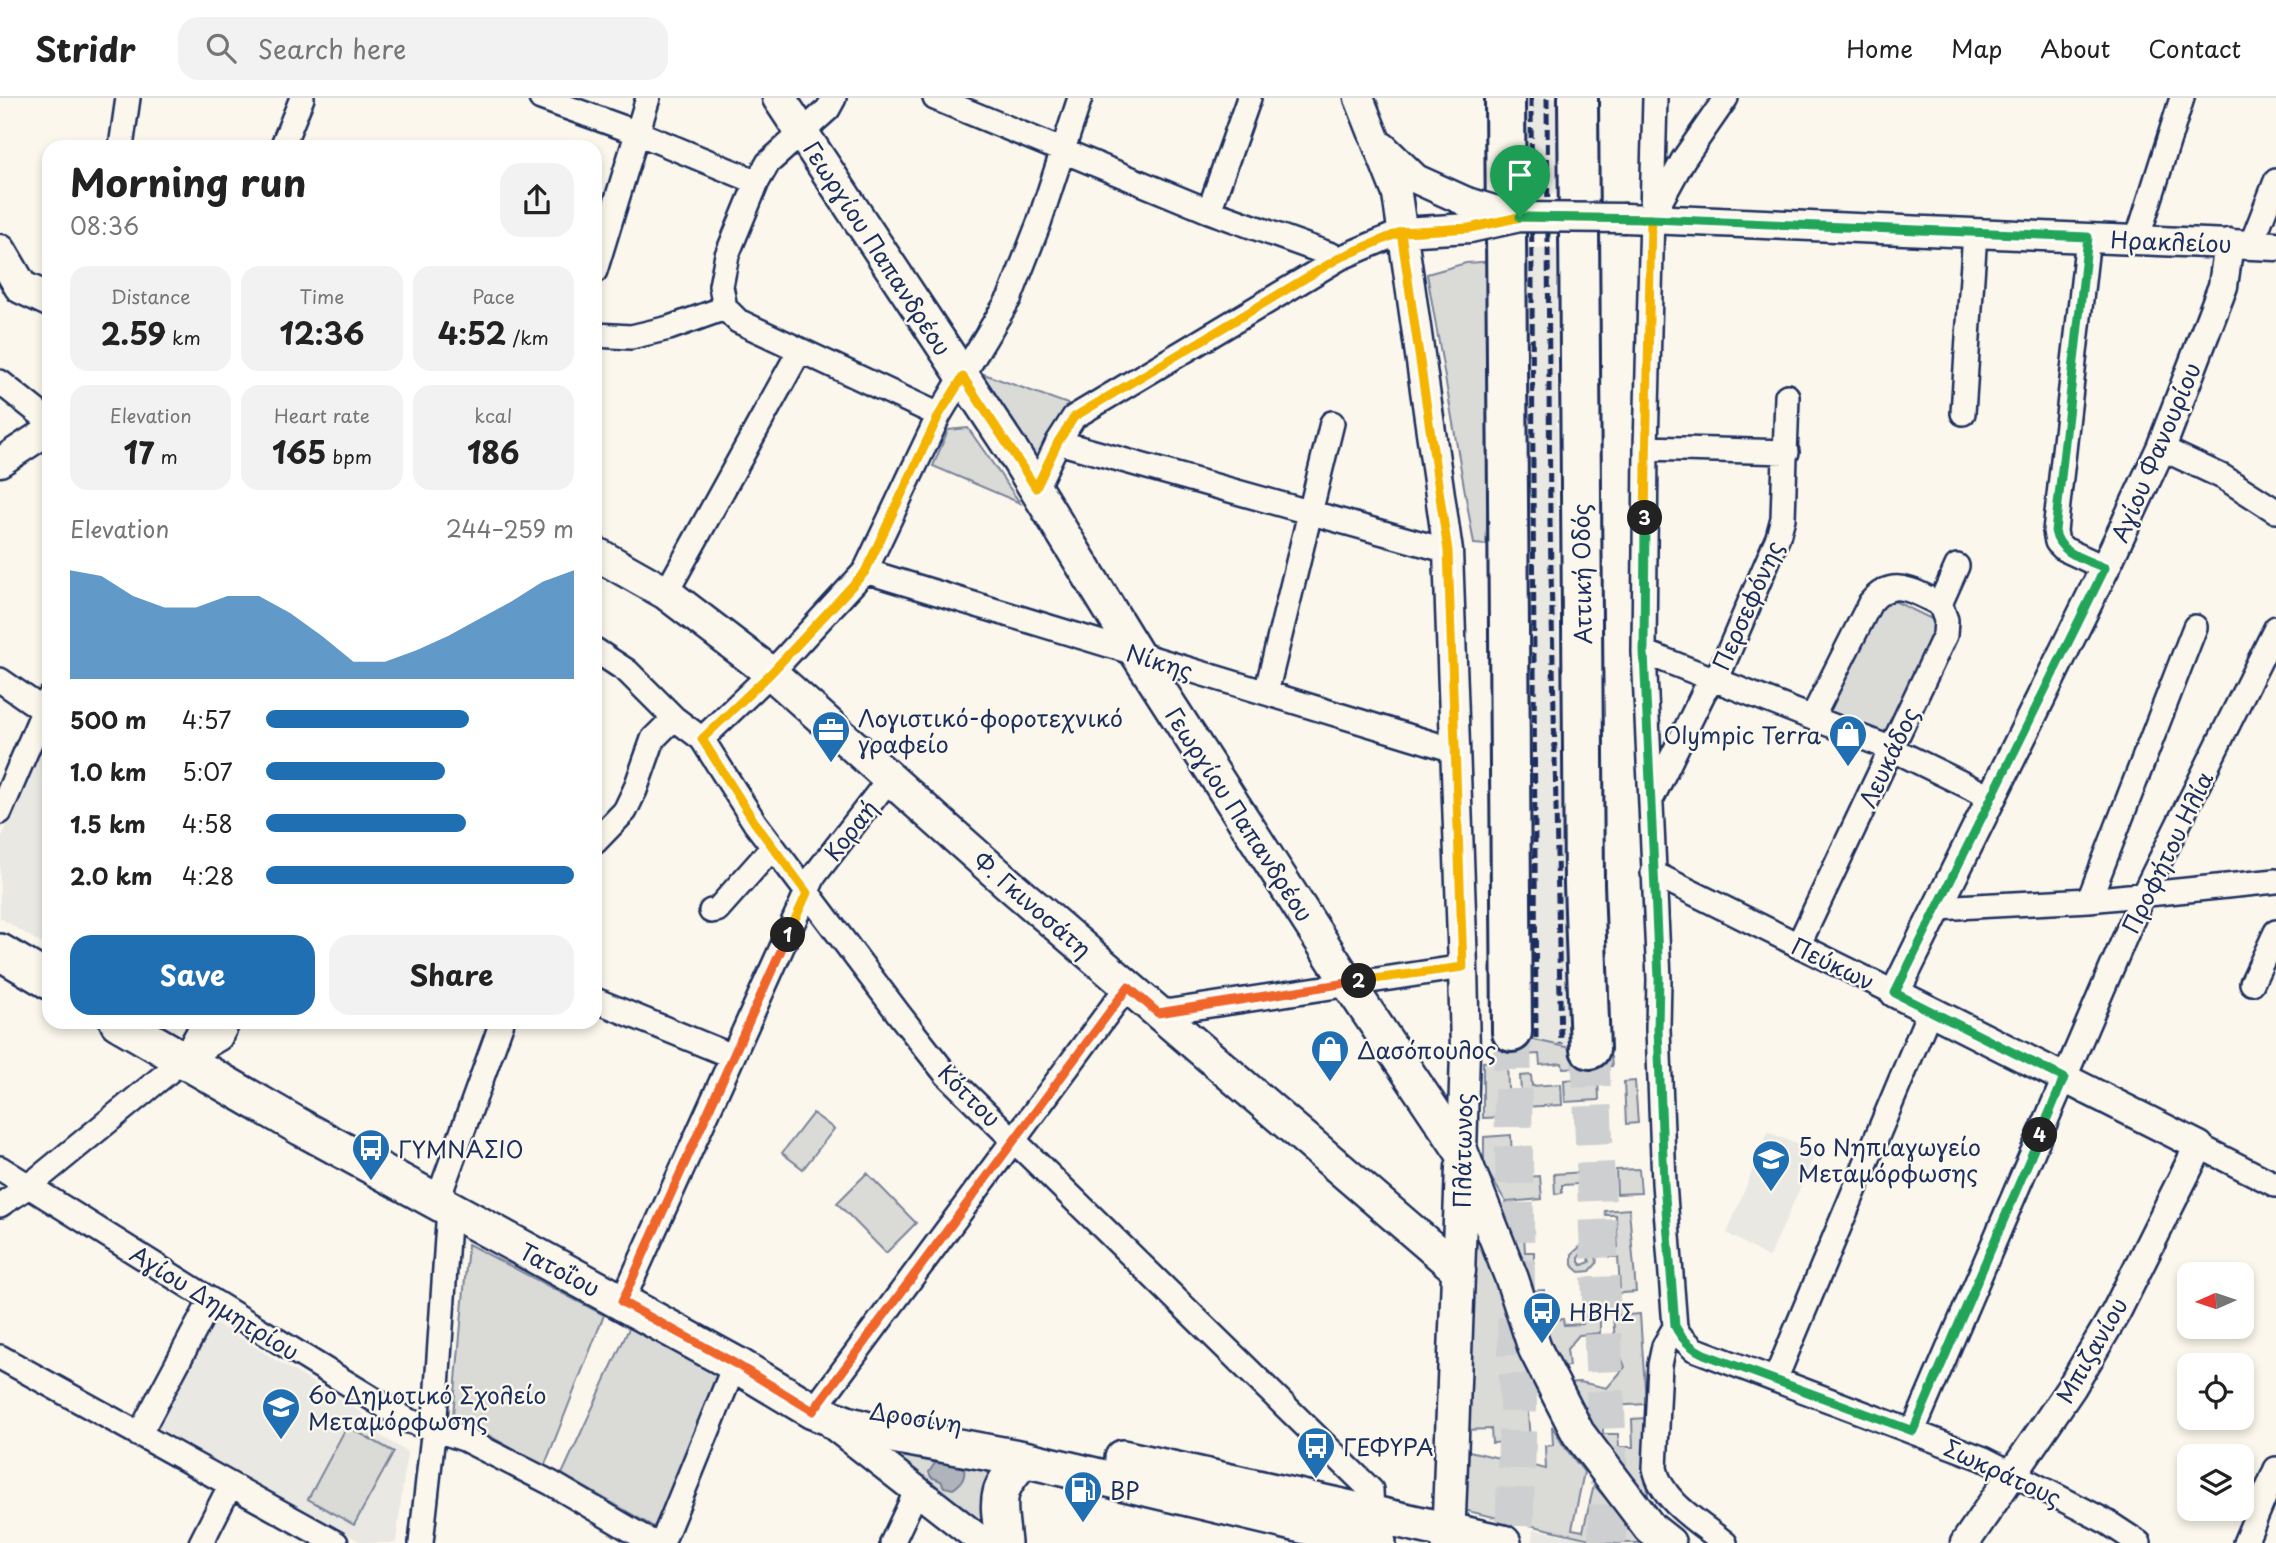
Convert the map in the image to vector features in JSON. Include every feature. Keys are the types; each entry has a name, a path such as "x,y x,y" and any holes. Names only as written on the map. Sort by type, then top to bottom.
{"highway":[{"path":"1505,98 1512,1032"},
{"name":"Αττική Οδός","path":"1578,98 1584,870 1590,1049"}],"main road":[{"name":"Γεωργίου Παπανδρέου","path":"779,98 1036,488 1137,654 1348,983 1462,1153 1535,1349 1578,1433 1650,1528 1669,1543"},
{"path":"0,251 18,289"},
{"name":"Φ. Γκινοσάτη","path":"602,558 666,593 771,673 1128,987 1459,1271"},
{"path":"0,952 42,977"},
{"name":"Τατοΐου","path":"130,1029 443,1205 736,1364 813,1411"},
{"name":"Πλάτωνος","path":"1451,1534 1462,1153"},
{"name":"Δροσίνη","path":"813,1411 851,1407 886,1409 1026,1436 1375,1529"},
{"name":"Δροσίνη","path":"813,1411 876,1432 1375,1529 1451,1534 1503,1543"},
{"path":"1003,1543 999,1514 1001,1489 1006,1478 1024,1460"}],"street":[{"path":"122,140 128,98"},
{"path":"285,140 302,98"},
{"path":"541,98 638,133 757,182"},
{"path":"602,249 648,98"},
{"path":"834,98 828,109 803,134 768,163 757,182 727,255 721,286 725,308 738,321 939,415"},
{"path":"935,98 1209,211 1339,258"},
{"path":"702,739 771,673 865,572 939,415 1010,297 1039,223 1080,98"},
{"path":"1209,211 1249,98"},
{"path":"1036,488 1058,442 1074,417 1339,258 1401,232 1378,196 1339,98"},
{"name":"Πλάτωνος","path":"1359,98 1397,194 1448,551 1465,1051 1462,1153"},
{"path":"1655,98 1638,219 1646,448 1644,652 1659,979 1658,1029 1664,1183 1675,1326 1664,1346 1660,1364 1655,1468 1658,1482 1669,1497 1725,1543"},
{"path":"1638,219 1726,98"},
{"path":"2137,240 2182,98"},
{"path":"1374,136 1390,157 1416,179 1468,215"},
{"name":"Αγίου Φανουρίου","path":"1895,993 2105,568 2161,448 2223,286 2252,245 2276,181"},
{"name":"Ηρακλείου","path":"1401,232 1468,215 1638,219 2252,245"},
{"path":"1964,413 1975,233"},
{"path":"2088,237 2055,531 2057,542 2064,549 2105,568"},
{"path":"602,335 631,337 669,328 725,308"},
{"path":"666,593 800,350"},
{"path":"0,382 42,415"},
{"name":"Περσεφόνης","path":"1651,799 1704,692 1715,678 1778,537 1783,518 1787,396"},
{"path":"1266,693 1332,423"},
{"path":"0,462 42,435"},
{"path":"1058,442 1448,551"},
{"path":"1646,448 1787,452"},
{"path":"2161,448 2223,477 2276,511"},
{"path":"1813,716 1876,596 1885,589 1906,588 1940,604 1958,566"},
{"name":"Νίκης","path":"865,572 1454,750"},
{"name":"Λευκάδος","path":"1798,946 1945,635 1946,620 1940,604"},
{"path":"2089,900 2195,627"},
{"name":"Προφήτου Ηλία","path":"1913,1431 2143,895 2276,628"},
{"path":"1644,652 1813,716 1892,749 1992,797"},
{"name":"Κόττου","path":"602,654 627,670 674,718 702,739 755,823 946,1074 1371,1490 1375,1529"},
{"path":"0,680 42,705"},
{"path":"602,835 625,811 653,739 674,718"},
{"path":"0,812 42,719"},
{"name":"Κοραή","path":"622,1302 814,876 889,779"},
{"path":"712,911 717,911 773,847"},
{"name":"Πεύκων","path":"1653,873 2276,1185"},
{"path":"1937,908 2089,900 2276,881"},
{"path":"2252,984 2276,932"},
{"path":"1158,1013 1463,967"},
{"path":"813,1411 1128,987"},
{"path":"602,1003 732,1056"},
{"path":"1775,1380 1930,1010"},
{"path":"183,1060 200,1029"},
{"path":"0,1205 29,1186 183,1060 220,1038 224,1029"},
{"path":"421,1543 434,1429 443,1205 500,1029"},
{"name":"Μπιζανίου","path":"1965,1543 2071,1388 2116,1312 2199,1146"},
{"name":"Αγίου Δημητρίου","path":"0,1168 409,1421 464,1439 551,1483 653,1543"},
{"path":"139,1435 211,1300"},
{"name":"Σωκράτους","path":"1675,1326 1680,1336 1694,1349 1984,1459 2106,1522 2138,1543"},
{"path":"0,1357 336,1543"},
{"path":"662,1543 736,1364"},
{"name":"Τατοΐου","path":"813,1411 984,1543"},
{"path":"2245,1543 2276,1469"},
{"path":"201,1543 230,1486"},
{"path":"892,1543 916,1492"}],"shaded area":[{"path":"1520,98 1558,98 1556,194 1519,193"},
{"path":"1519,248 1556,249 1558,617 1567,1047 1526,1038"},
{"path":"1496,261 1486,545 1474,544 1427,274 1466,263"},
{"path":"981,373 1068,404 1038,463"},
{"path":"968,428 1020,503 933,466 948,430"},
{"path":"1884,596 1940,623 1886,738 1830,712"},
{"path":"42,748 42,944 0,918 0,841"},
{"path":"1494,1031 1611,1057 1612,1066 1563,1068 1562,1063 1540,1065 1539,1054 1508,1056 1507,1045 1493,1045"},
{"path":"1507,1060 1509,1117 1483,1118 1483,1062"},
{"path":"1531,1075 1532,1086 1561,1084 1562,1105 1522,1107 1520,1076"},
{"path":"1598,1078 1599,1100 1565,1102 1564,1080"},
{"path":"1635,1081 1638,1123 1626,1124 1624,1082"},
{"path":"813,1113 834,1129 803,1169 782,1153"},
{"name":"5ο Νηπιαγωγείο Μεταμόρφωσης","path":"1768,1132 1816,1152 1769,1258 1727,1233"},
{"path":"1511,1135 1512,1165 1523,1165 1524,1177 1540,1176 1542,1199 1506,1202 1484,1166 1484,1137"},
{"path":"1639,1169 1641,1193 1617,1194 1616,1170"},
{"path":"1603,1171 1604,1191 1597,1192 1596,1183 1562,1185 1562,1193 1555,1194 1554,1174"},
{"path":"867,1173 916,1223 886,1253 837,1203"},
{"path":"1629,1209 1636,1292 1610,1294 1609,1289 1620,1288 1618,1257 1609,1257 1608,1248 1618,1247 1616,1215 1606,1215 1605,1211"},
{"path":"1532,1212 1533,1218 1523,1218 1525,1252 1534,1252 1534,1262 1529,1262 1530,1291 1544,1290 1545,1300 1533,1301 1502,1214"},
{"path":"1475,1225 1488,1254 1531,1382 1515,1384 1515,1400 1527,1400 1530,1441 1492,1443 1491,1429 1465,1430"},
{"path":"468,1244 604,1315 544,1467 453,1415"},
{"path":"1581,1246 1579,1262 1582,1265 1590,1262 1585,1247 1596,1254 1597,1263 1590,1271 1580,1272 1572,1265 1572,1254"},
{"path":"1640,1314 1646,1404 1574,1408 1562,1383 1580,1382 1607,1388 1625,1367 1615,1341 1613,1316"},
{"path":"1600,1316 1600,1333 1579,1335 1567,1349 1569,1366 1555,1367 1539,1320 1563,1319 1564,1325 1583,1324 1583,1317"},
{"name":"6ο Δημοτικό Σχολείο Μεταμόρφωσης","path":"216,1323 364,1414 360,1423 407,1452 396,1543 363,1543 153,1430 211,1324"},
{"path":"630,1326 725,1374 654,1527 562,1474"},
{"path":"1603,1418 1603,1434 1618,1434 1619,1447 1633,1447 1632,1419 1646,1418 1648,1503 1581,1419"},
{"path":"347,1426 394,1452 354,1525 308,1499"},
{"path":"1552,1426 1584,1472 1572,1529 1583,1531 1594,1485 1646,1543 1608,1543 1463,1510 1465,1450 1546,1469 1545,1446 1553,1445"},
{"path":"877,1446 997,1467 982,1497 989,1530"},
{"path":"935,1463 964,1468 962,1480 953,1489 944,1487 941,1481 931,1477 929,1472"},
{"path":"1533,1529 1582,1538 1581,1543 1532,1543"}],"tunnel":[{"path":"1512,1032 1518,1407 1514,1543"},
{"path":"1590,1049 1609,1478 1607,1543"}],"railway":[{"path":"1531,98 1536,1039"},
{"path":"1547,98 1550,521 1561,1044"}],"place":[{"name":"Λογιστικό-φοροτεχνικό γραφείο","path":"831,764"},
{"name":"Olympic Terra","path":"1848,768"},
{"name":"Δασόπουλος","path":"1330,1083"},
{"name":"ΓΥΜΝΑΣΙΟ","path":"371,1182"},
{"name":"5ο Νηπιαγωγείο Μεταμόρφωσης","path":"1771,1193"},
{"name":"ΗΒΗΣ","path":"1542,1345"},
{"name":"6ο Δημοτικό Σχολείο Μεταμόρφωσης","path":"281,1441"},
{"name":"ΓΕΦΥΡΑ","path":"1316,1480"},
{"name":"BP","path":"1083,1524"}],"route":[{"path":"1520,217 1470,228 1401,232 1339,258 1074,417 1058,442 1036,488 963,377 939,415 865,572 771,673 702,739 755,823 807,893 622,1302 736,1364 813,1411 1128,987 1158,1013 1463,967 1448,551 1401,232 1470,228 1520,217 1651,219 1644,652 1659,979 1658,1029 1664,1183 1675,1326 1687,1343 1704,1354 1913,1431 2064,1078 1895,993 2105,568 2064,549 2057,542 2055,531 2088,237 1651,219 1625,218 1520,217"}]}
